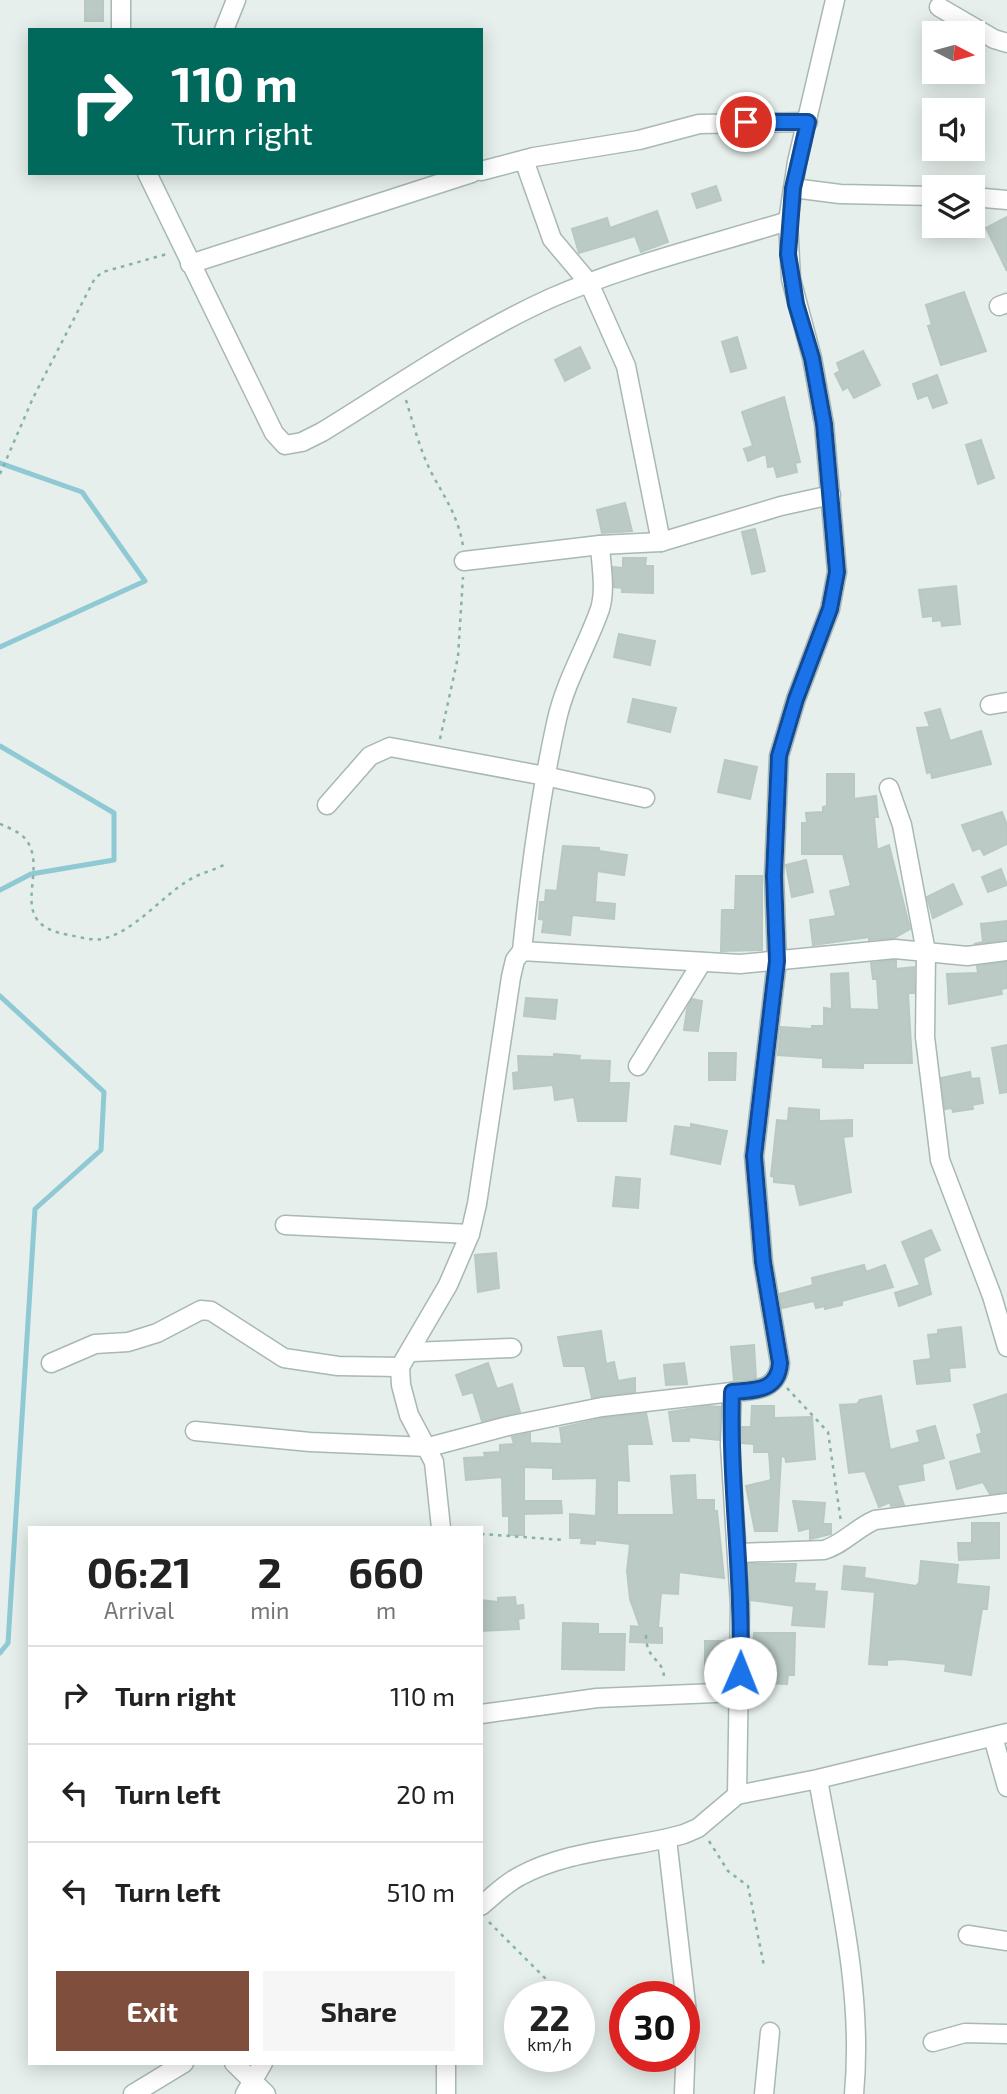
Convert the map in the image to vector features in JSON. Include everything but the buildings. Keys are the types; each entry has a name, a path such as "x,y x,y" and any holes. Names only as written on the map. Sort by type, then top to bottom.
{"street":[{"path":"121,0 121,28"},
{"path":"225,28 236,0"},
{"path":"195,1431 310,1442 429,1447 508,1426 603,1407 757,1390 773,1384 779,1377 778,1346 763,1262 754,1156 777,961 774,876 779,756 835,591 837,551 818,388 791,279 788,221 835,0"},
{"path":"939,7 994,39 1007,43"},
{"path":"483,170 524,160 639,140 699,124 808,122"},
{"path":"524,160 552,239 589,283 614,334 630,378 661,542"},
{"path":"149,175 187,257 240,358 274,433 285,444 302,442 322,432 517,315 589,283 788,221"},
{"path":"157,194 158,175"},
{"path":"187,257 465,175"},
{"path":"793,188 839,194 922,196"},
{"path":"985,198 1007,200"},
{"path":"464,561 600,545 661,542 781,506 831,495"},
{"path":"441,1526 438,1481 429,1447 406,1406 400,1367 412,1352 448,1285 470,1234 478,1204 511,977 515,960 522,951 530,863 545,776 568,684 600,609 603,594 600,545"},
{"path":"327,805 370,756 380,749 390,747 438,754 645,798"},
{"path":"889,788 902,825 926,953 925,1037 940,1160 982,1270 1007,1347"},
{"path":"522,951 702,962 777,961 895,949 967,956 1007,951"},
{"path":"638,1066 702,962"},
{"path":"285,1225 470,1234"},
{"path":"51,1363 95,1344 128,1342 156,1333 201,1310 211,1311 284,1358 338,1366 400,1367"},
{"path":"412,1352 512,1348"},
{"path":"732,1392 731,1456 739,1553 737,1795"},
{"path":"739,1553 824,1550 842,1542 862,1525 896,1515 1007,1503"},
{"path":"483,1714 562,1701 739,1692"},
{"path":"484,1913 520,1876 565,1859 667,1839 698,1828 737,1795 818,1779 1000,1735 1007,1787"},
{"path":"818,1779 850,1960 857,2043 854,2094"},
{"path":"667,1839 687,2013 684,2094"},
{"path":"968,1935 1007,1941"},
{"path":"764,2094 770,2032"},
{"path":"933,2042 965,2033 1007,2034"},
{"path":"133,2094 181,2065"},
{"path":"235,2065 248,2087 266,2094"},
{"path":"248,2087 262,2065"},
{"path":"446,2065 446,2094"}],"path":[{"path":"0,474 33,398 95,278 113,269 187,257"},
{"path":"401,383 431,470 450,501 458,521 464,561 458,657 438,754"},
{"path":"0,824 15,830 27,841 32,860 30,895 40,924 49,930 73,936 105,939 155,908 186,882 228,863"},
{"path":"779,1377 828,1432 842,1542"},
{"path":"483,1534 564,1540"},
{"path":"646,1635 649,1654 664,1671 665,1694"},
{"path":"698,1828 733,1876 748,1886 764,1966"},
{"path":"484,1913 549,1981"}],"waterway":[{"path":"0,463 82,492 145,581 0,647"},
{"path":"0,746 114,813 114,860 31,874 0,890"},
{"path":"0,996 104,1092 101,1150 35,1209 8,1643 0,1653"}],"route":[{"path":"740,1673 739,1553 730,1445 732,1392 757,1390 773,1384 779,1377 780,1363 763,1262 754,1156 777,961 774,876 779,756 796,699 830,609 837,572 835,522 824,424 812,358 796,304 788,254 788,221 797,162 808,122 746,122"}]}
